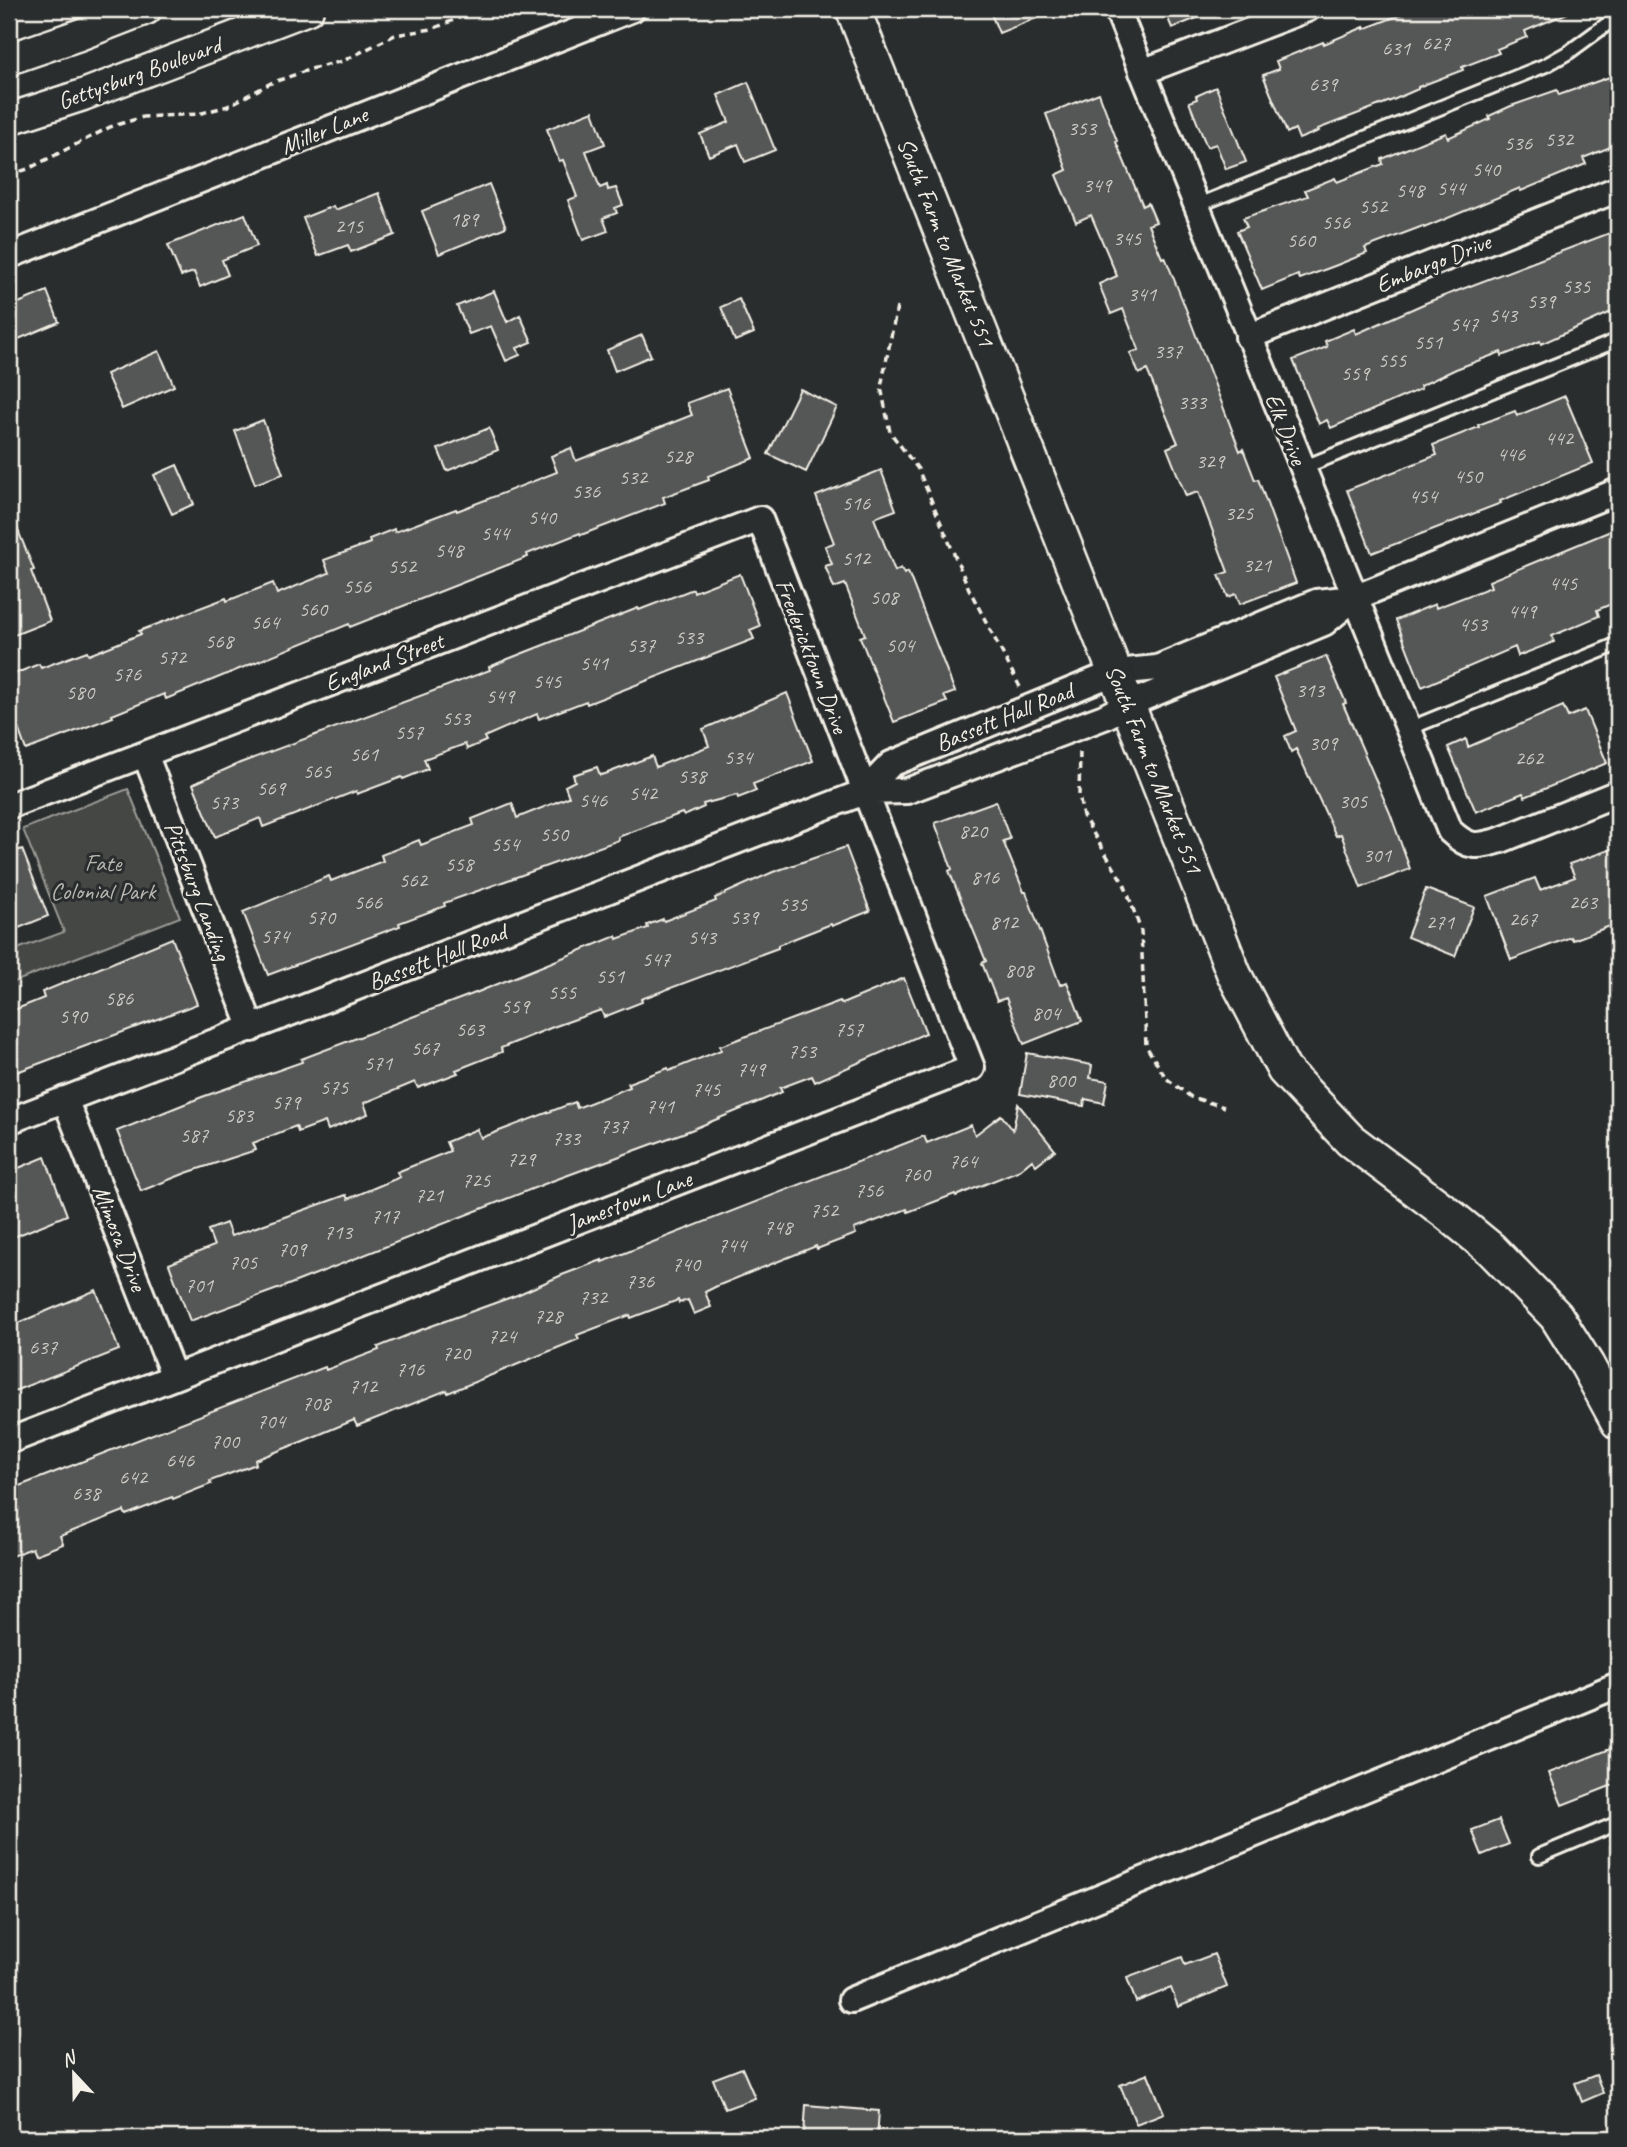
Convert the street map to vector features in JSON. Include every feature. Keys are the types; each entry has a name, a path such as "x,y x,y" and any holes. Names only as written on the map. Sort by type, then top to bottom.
{"main road":[{"name":"South Farm to Market 551","path":"853,9 1234,974 1284,1070 1350,1140 1491,1249 1556,1316 1618,1422"}],"street":[{"path":"9,59 146,9"},
{"name":"Gettysburg Boulevard","path":"9,119 83,95 308,9"},
{"name":"Miller Lane","path":"16,253 632,9"},
{"name":"Elk Drive","path":"1117,9 1450,831 1463,843 1481,846 1618,793"},
{"path":"1142,72 1307,9"},
{"name":"Embargo Drive","path":"1248,337 1618,188"},
{"name":"Bassett Hall Road","path":"864,792 891,764 1116,672 1157,668 1316,602 1354,598 1618,491"},
{"name":"England Street","path":"9,806 760,519"},
{"name":"Fredericktown Drive","path":"760,519 864,792"},
{"name":"Bassett Hall Road","path":"9,1121 864,792 907,791 1104,717 1129,704 1324,623 1354,598"},
{"name":"Pittsburg Landing","path":"145,754 252,1028"},
{"name":"Jamestown Lane","path":"9,1441 972,1068 864,792"},
{"name":"Mimosa Drive","path":"65,1099 174,1377"},
{"path":"851,2000 1618,1685"}],"lane":[{"path":"1196,206 1546,65 1569,52 1618,16 1613,9"},
{"path":"1302,468 1618,340"},
{"path":"1408,729 1618,643"},
{"path":"1539,1856 1618,1823"}],"path":[{"path":"9,175 28,169 110,127 143,117 198,114 228,106 271,83 343,61 395,35 432,29 458,18 470,9"}],"green space":[{"name":"Fate Colonial Park","path":"128,789 180,917 9,984 9,952 64,932 23,829"}],"building":[{"path":"989,9 1057,9 1057,10 999,33"},
{"path":"1164,9 1217,9 1217,10 1172,28"},
{"path":"1415,9 1577,9 1525,31 1527,37 1497,49 1499,53 1462,67 1463,70 1418,87 1393,100 1299,139 1295,129 1287,133 1263,75 1279,69 1276,61"},
{"path":"1618,74 1618,144 1583,158 1586,164 1424,228 1423,226 1365,248 1367,253 1337,265 1300,279 1298,275 1262,290 1237,231 1247,227 1243,218 1308,196 1305,190 1335,178 1337,182 1383,164 1382,159 1425,141 1446,133 1448,138 1511,106 1557,90 1559,95"},
{"path":"748,82 775,150 745,162 738,144 709,156 700,134 729,122 718,95"},
{"path":"1216,87 1246,162 1226,169 1216,144 1207,147 1189,102"},
{"path":"1099,93 1143,206 1148,203 1156,222 1148,225 1162,258 1165,257 1240,451 1243,449 1255,480 1258,479 1296,583 1240,604 1236,594 1228,597 1219,575 1228,572 1198,492 1186,496 1167,448 1178,443 1147,370 1139,374 1130,353 1139,350 1123,309 1111,314 1099,284 1117,276 1091,215 1076,222 1056,175 1067,170 1046,114"},
{"path":"593,111 605,144 586,151 600,188 607,185 608,190 616,188 623,205 615,208 617,213 603,218 608,231 583,240 568,200 577,197 563,160 559,161 547,129"},
{"path":"489,184 506,227 439,254 422,211"},
{"path":"379,193 395,235 351,252 348,245 318,256 303,218 333,206 335,210"},
{"path":"245,214 257,246 222,260 228,275 200,287 194,272 181,276 168,245"},
{"path":"1615,231 1618,240 1618,309 1541,344 1540,341 1502,356 1501,352 1456,369 1420,386 1421,389 1331,428 1327,420 1319,424 1293,360 1327,347 1325,341 1354,329 1356,334 1428,302"},
{"path":"47,291 59,322 9,343 9,307"},
{"path":"494,291 507,322 520,315 532,342 517,348 520,355 506,361 491,326 469,334 457,306"},
{"path":"739,299 754,333 735,341 721,307"},
{"path":"642,335 651,356 615,371 607,350"},
{"path":"159,351 174,386 122,409 106,374"},
{"path":"727,388 754,458 708,476 709,480 663,497 665,503 581,535 580,533 527,554 528,557 350,627 349,624 166,699 164,694 112,715 113,717 26,750 9,703 9,676 39,664 41,668 87,651 89,655 141,634 139,631 273,583 277,594 329,573 324,560 370,543 369,539 456,509 457,511 557,472 551,456 571,448 576,461 692,415 687,403"},
{"path":"800,389 837,407 806,472 768,454"},
{"path":"1565,396 1593,463 1500,501 1501,503 1372,553 1347,490 1437,455 1433,445 1479,427 1478,425 1515,411 1517,416"},
{"path":"263,420 283,474 255,484 235,431"},
{"path":"489,428 498,450 447,471 438,449"},
{"path":"177,465 194,504 172,514 154,475"},
{"path":"881,470 896,510 874,518 895,571 901,568 904,574 908,572 955,692 944,696 947,702 894,722 860,637 865,635 845,584 834,588 825,566 832,564 825,546 834,543 816,496"},
{"path":"9,508 34,570 31,571 50,621 9,637"},
{"path":"1618,528 1618,601 1597,610 1599,616 1552,636 1554,642 1518,656 1515,647 1422,687 1396,620 1435,604 1436,608 1491,587 1489,581"},
{"path":"740,574 760,626 750,630 754,639 587,704 586,701 539,719 537,714 484,737 486,741 467,749 465,744 424,759 428,769 403,779 402,777 357,794 356,791 263,827 260,818 215,837 193,784 240,763 490,670 489,667 508,659 638,608 639,610 693,589 694,592"},
{"path":"1326,656 1410,869 1361,888 1341,834 1336,836 1296,749 1291,752 1285,736 1296,731 1274,677"},
{"path":"787,693 813,761 753,784 756,791 738,798 737,795 703,804 704,807 684,816 682,813 618,837 619,840 444,903 445,906 399,923 400,926 268,975 243,912 329,876 331,881 383,861 381,855 419,840 421,845 474,825 472,819 512,803 517,818 569,797 565,786 575,781 573,775 597,767 600,775 605,774 652,756 656,767 709,746 703,729"},
{"path":"1563,706 1568,717 1585,710 1607,763 1525,797 1523,793 1476,812 1448,747 1466,739 1468,747"},
{"path":"996,801 1010,839 1003,841 1026,892 1060,985 1067,982 1082,1021 1024,1044 1006,998 997,1001 982,963 986,961 949,871 952,869 935,823"},
{"path":"846,847 870,911 641,999 642,1002 604,1017 601,1010 553,1027 501,1048 502,1052 456,1070 458,1073 418,1088 415,1082 364,1103 368,1114 328,1130 325,1122 298,1132 296,1126 253,1143 256,1150 141,1191 117,1131 202,1097 302,1062 301,1059 616,936 617,939 648,928 647,925 716,901 715,898 773,872"},
{"path":"1618,847 1618,923 1573,940 1571,937 1511,960 1487,896 1535,878 1540,890 1575,877 1569,864"},
{"path":"22,849 48,916 9,932 9,854"},
{"path":"1426,889 1474,907 1455,956 1407,937"},
{"path":"172,938 197,1004 9,1075 9,1012 44,998 42,992"},
{"path":"904,978 926,1033 815,1082 812,1076 780,1088 782,1092 691,1130 190,1321 169,1264 214,1246 208,1230 226,1223 231,1236 346,1195 348,1199 400,1177 397,1172 450,1151 446,1142 477,1129 481,1138 575,1102 577,1108 630,1087 628,1083 668,1068 669,1071 721,1050 720,1046 840,1001 842,1004"},
{"path":"1027,1053 1092,1065 1090,1078 1108,1081 1104,1103 1085,1099 1084,1106 1020,1094"},
{"path":"1018,1104 1055,1150 1036,1165 1032,1160 1020,1170 956,1196 955,1194 908,1212 907,1209 854,1229 856,1234 817,1249 816,1246 717,1286 705,1292 711,1307 694,1314 688,1300 679,1303 678,1300 631,1318 630,1315 577,1335 579,1339 448,1393 447,1390 357,1426 354,1420 255,1460 256,1464 210,1481 211,1484 173,1499 172,1497 126,1515 124,1511 60,1536 63,1544 35,1555 32,1548 9,1557 9,1490 325,1367 326,1370 379,1350 378,1347 423,1329 924,1136 927,1143 971,1125 975,1135 1001,1115 1013,1130"},
{"path":"45,1157 67,1215 9,1239 9,1172"},
{"path":"96,1290 119,1350 9,1393 9,1327"},
{"path":"1610,1749 1618,1770 1618,1783 1562,1805 1549,1773"},
{"path":"1499,1820 1509,1844 1482,1855 1472,1830"},
{"path":"1214,1954 1227,1987 1178,2007 1171,1988 1136,2002 1127,1978 1182,1957 1185,1965"},
{"path":"742,2068 755,2098 725,2109 713,2079"},
{"path":"1148,2074 1164,2113 1136,2124 1120,2085"},
{"path":"1596,2075 1603,2093 1582,2102 1575,2083"},
{"path":"806,2105 879,2111 877,2138 804,2136"}]}
